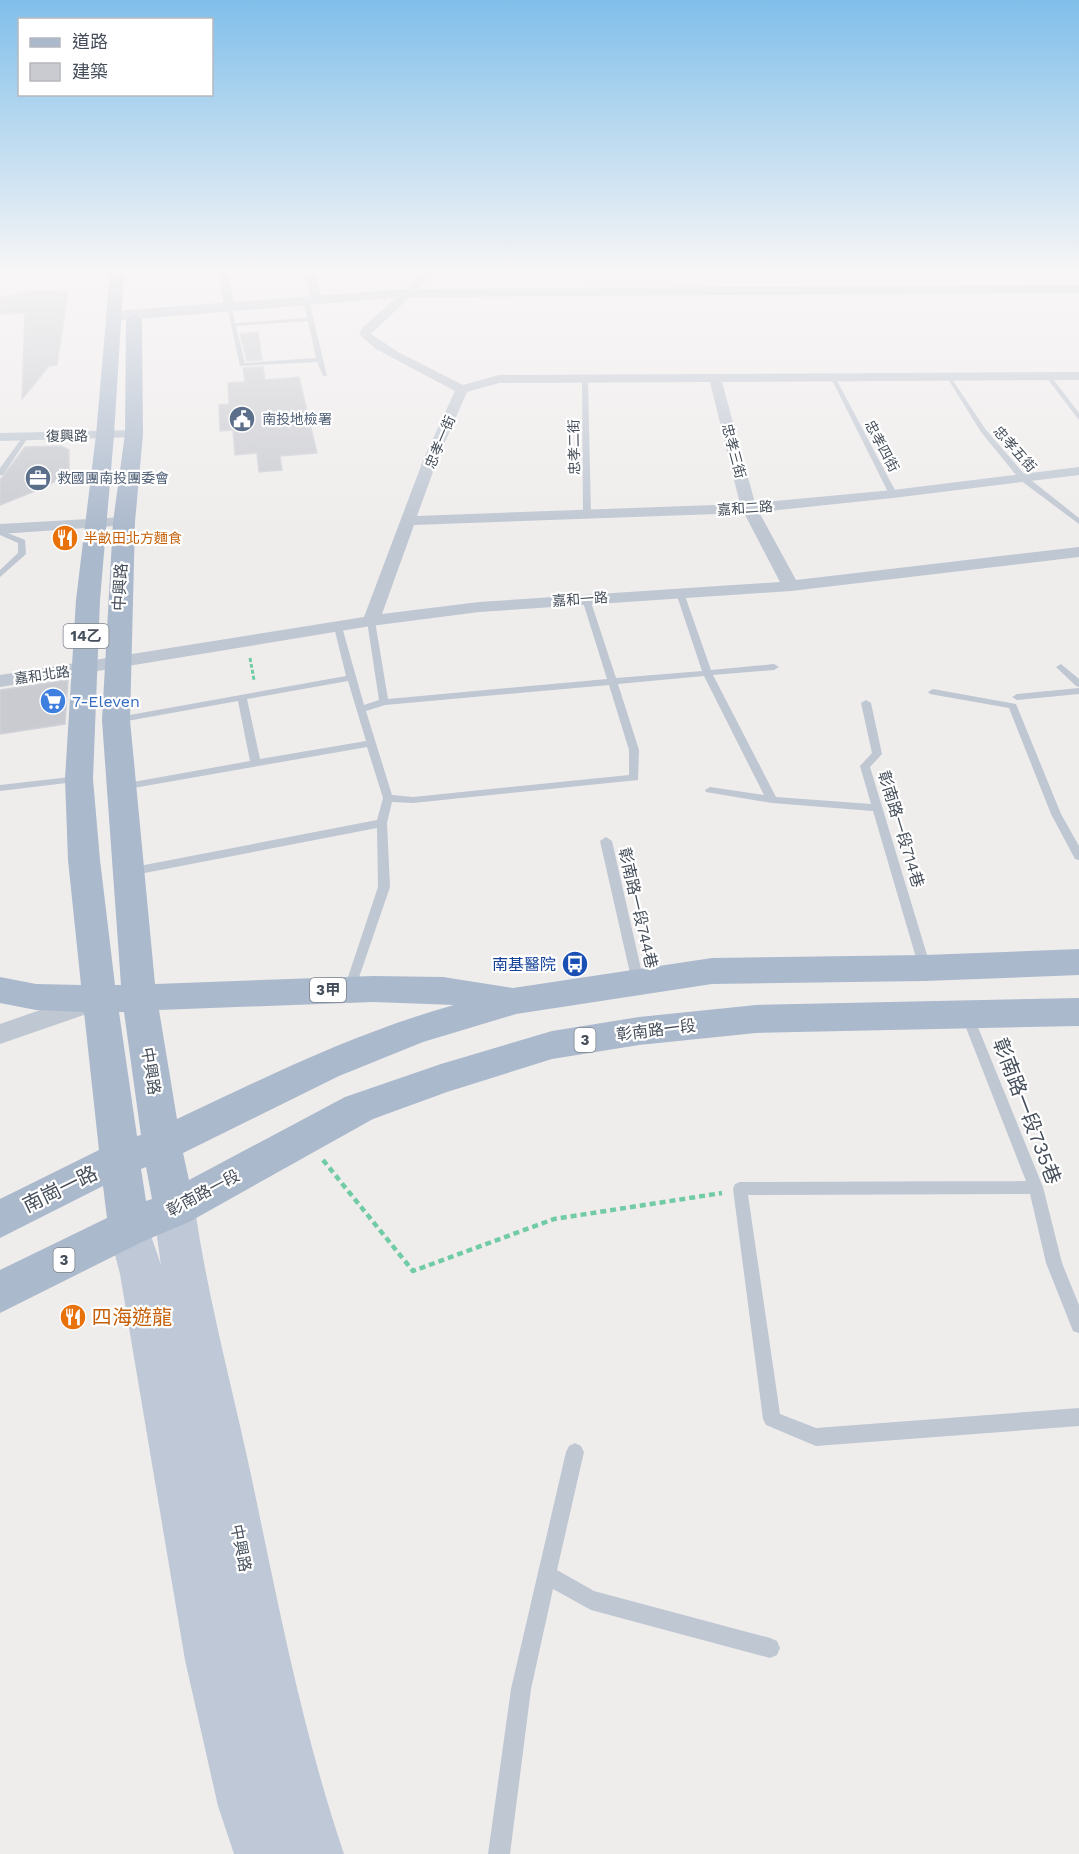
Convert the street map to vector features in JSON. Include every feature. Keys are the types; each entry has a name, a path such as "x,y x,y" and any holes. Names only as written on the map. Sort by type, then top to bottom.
{"main road":[{"name":"中興路","path":"117,360 105,435 88,600 79,779 84,860 129,1228"},
{"name":"中興路","path":"128,360 134,434 124,522 116,664 116,720 139,996 174,1209"},
{"path":"119,1159 162,1145 326,1065 414,1030 516,1001 712,971 925,968 1079,962"},
{"name":"3甲","path":"0,990 36,997 100,999 350,989 443,990 516,1001"},
{"name":"彰南路一段","path":"129,1228 174,1209 360,1108 441,1079 552,1045 639,1031 756,1019 1079,1012"},
{"name":"南崗一路","path":"0,1219 119,1159"},
{"name":"3","path":"0,1292 129,1228"}],"street":[{"path":"405,360 462,390 479,383 499,379 1079,376"},
{"name":"忠孝三街","path":"715,378 749,508 791,586"},
{"name":"忠孝一街","path":"371,621 410,521 431,458 462,390"},
{"name":"復興路","path":"0,436 134,434"},
{"name":"嘉和二路","path":"410,521 749,508 893,494 1079,471"},
{"path":"0,530 124,522"},
{"name":"嘉和一路","path":"84,669 371,621 479,607 791,586 1079,552"},
{"name":"嘉和北路","path":"0,681 84,669"},
{"path":"0,1034 100,999"},
{"name":"中興路","path":"174,1209 201,1477 212,1660 247,1806 264,1854"},
{"name":"中興路","path":"129,1228 201,1477 276,1722 296,1801 314,1854"}],"lane":[{"path":"241,360 242,365 319,360 325,375"},
{"path":"1048,376 1079,418"},
{"name":"忠孝四街","path":"832,377 893,494"},
{"name":"忠孝五街","path":"948,377 983,432 1023,478 1079,522"},
{"name":"忠孝二街","path":"585,379 587,515"},
{"path":"0,473 26,436"},
{"path":"0,530 22,542 22,554 0,575"},
{"path":"680,593 707,673 772,800"},
{"path":"388,798 413,800 634,778 634,750 586,599"},
{"path":"371,621 384,702"},
{"path":"338,627 350,678 362,709 388,798 382,823 384,888 350,989"},
{"path":"362,709 384,702 774,667"},
{"path":"1061,667 1079,684"},
{"path":"116,720 350,678"},
{"path":"1017,697 1079,691"},
{"path":"933,692 1013,706 1056,814 1079,856"},
{"path":"242,698 256,763"},
{"name":"彰南路一段714巷","path":"866,703 877,754 865,766 925,968"},
{"path":"120,787 372,743"},
{"path":"0,788 79,779"},
{"path":"710,790 772,800 877,808"},
{"path":"129,872 382,823"},
{"name":"彰南路一段744巷","path":"606,841 638,982"},
{"name":"彰南路一段735巷","path":"967,1016 1036,1187 1054,1263 1079,1325"},
{"path":"1036,1187 740,1189 772,1419 816,1437 1079,1417"},
{"path":"499,1854 521,1689 575,1452"},
{"path":"548,1575 591,1600 770,1648"}],"path":[{"path":"248,642 256,696"},
{"path":"306,1138 413,1271 554,1219 696,1198 740,1189"}],"building":[{"path":"23,360 58,360 57,365 49,366 22,399"},
{"path":"263,367 265,380 299,377 317,453 280,456 282,470 259,472 257,453 235,455 233,430 220,431 219,405 229,404 228,383 245,382 243,368"},
{"path":"61,446 69,450 69,474 0,505 0,480 25,447"},
{"path":"68,680 65,724 0,734 0,690"}],"place":[{"name":"南投地檢署","path":"242,419"},
{"name":"救國團南投團委會","path":"38,478"},
{"name":"半畝田北方麵食","path":"65,538"},
{"name":"7-Eleven","path":"53,701"},
{"name":"南基醫院","path":"575,964"},
{"name":"四海遊龍","path":"73,1317"}]}
